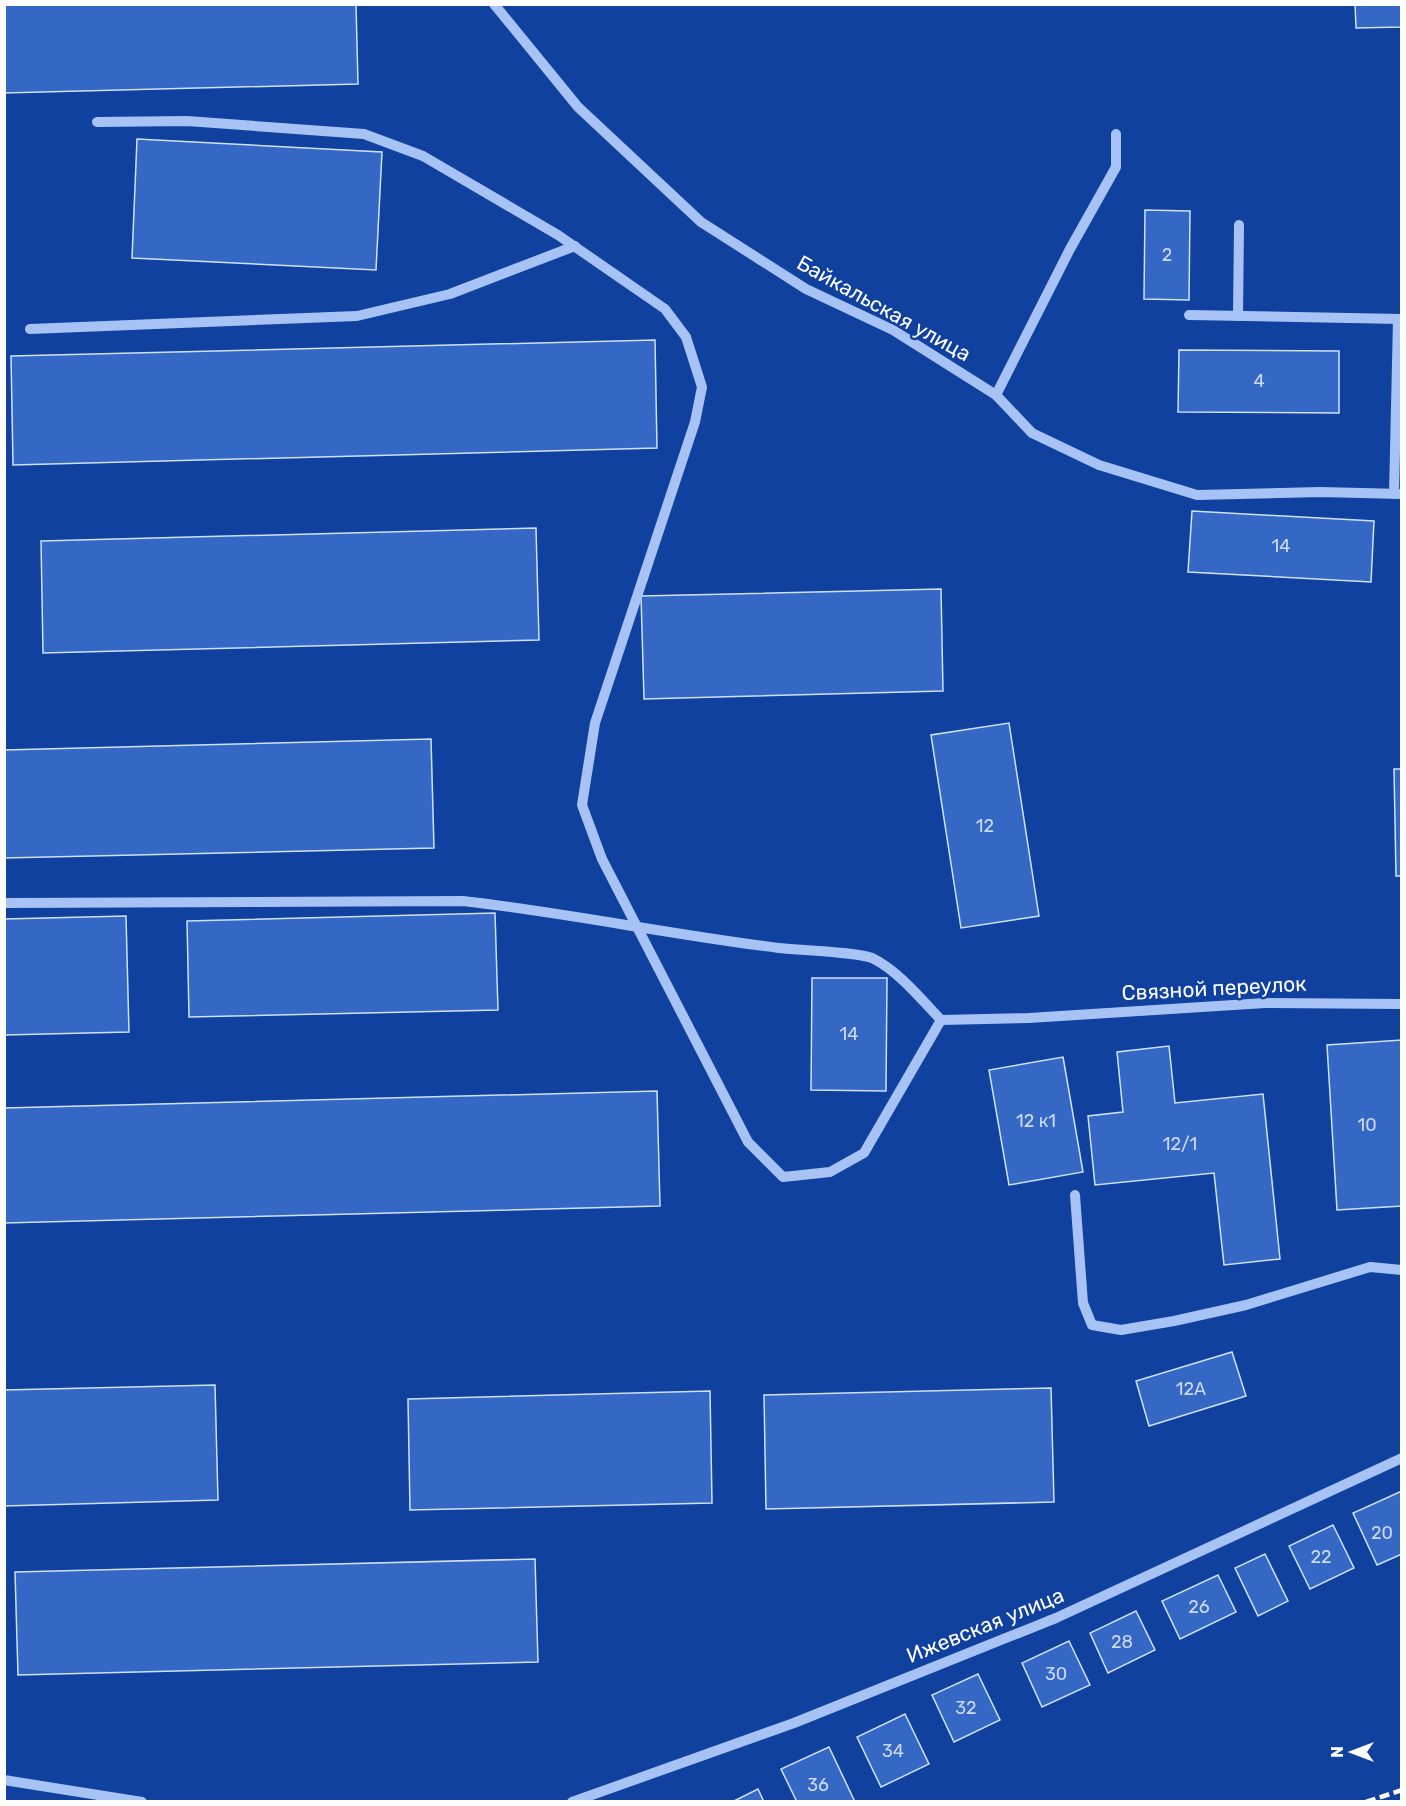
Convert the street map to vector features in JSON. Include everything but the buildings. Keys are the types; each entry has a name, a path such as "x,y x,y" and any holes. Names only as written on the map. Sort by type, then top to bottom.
{"street":[{"name":"Байкальская улица","path":"494,4 578,107 701,222 806,289 893,330 996,395 1032,433 1099,465 1197,495 1398,494"},
{"path":"4,903 463,901 534,909 638,928 873,958 912,989 941,1020 864,1153 830,1172 783,1177 748,1142 638,928 602,859 582,806 596,723 688,444 702,387 686,337 665,309 575,246 423,156 364,134 187,121 98,122"},
{"path":"996,395 1070,249 1116,167 1116,134"},
{"path":"1238,316 1239,225"},
{"path":"30,329 357,316 450,294 575,246"},
{"path":"1189,315 1400,319 1398,494"},
{"name":"Связной переулок","path":"941,1020 1029,1018 1265,1003 1401,1004"},
{"path":"1075,1195 1083,1303 1092,1325 1121,1330 1174,1321 1246,1305 1370,1267 1401,1270"},
{"name":"Ижевская улица","path":"572,1802 794,1723 1056,1618 1401,1458"},
{"path":"4,1780 142,1802"}],"railway":[{"path":"1366,1802 1402,1790"}]}
